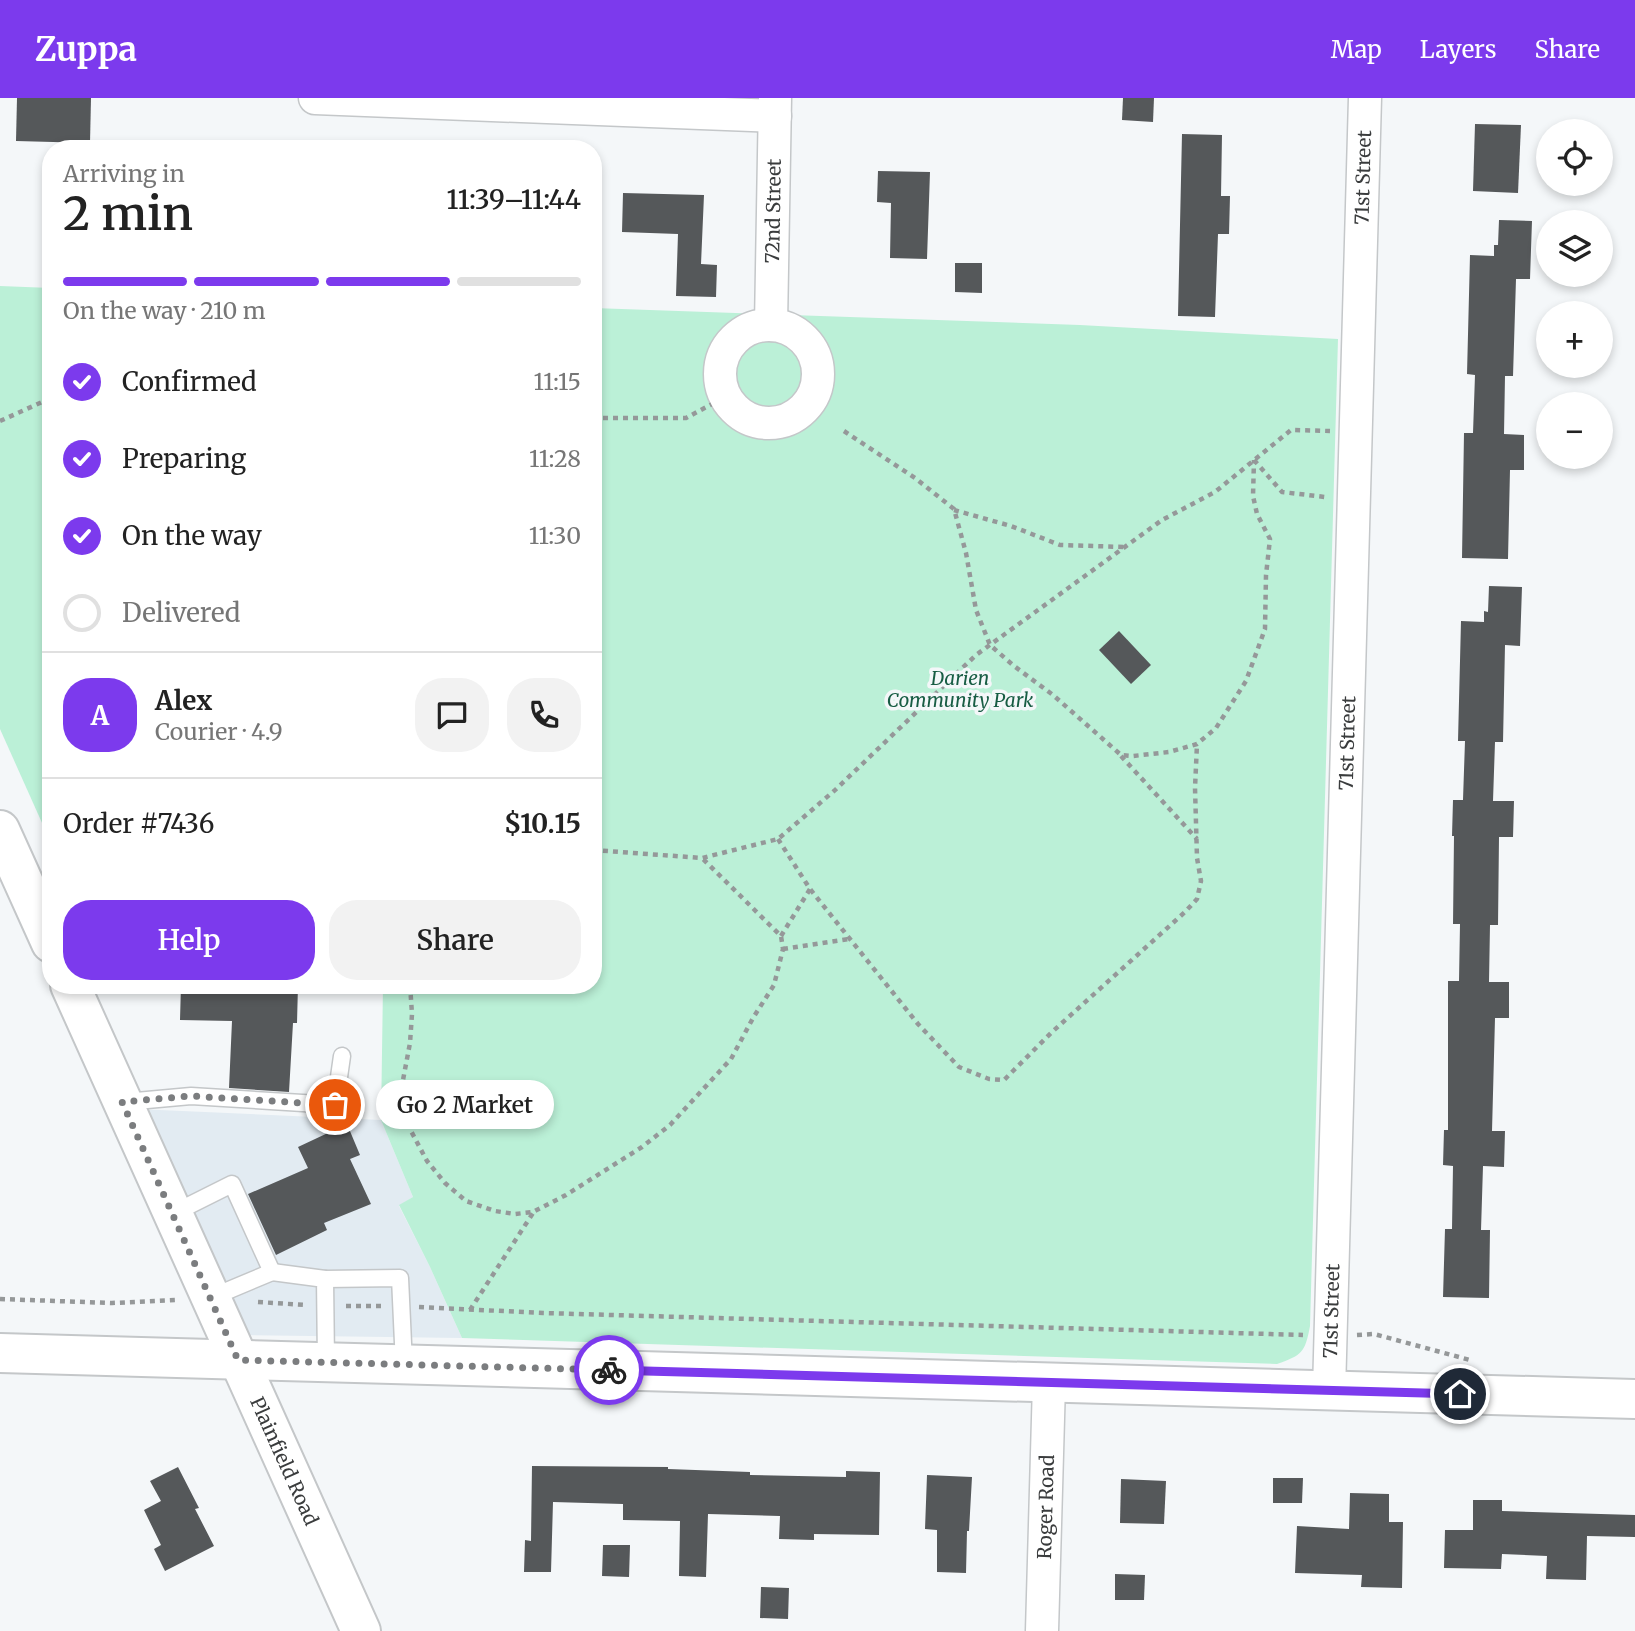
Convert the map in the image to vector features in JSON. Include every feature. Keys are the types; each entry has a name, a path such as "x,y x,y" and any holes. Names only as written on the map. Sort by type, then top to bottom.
{"street":[{"path":"314,98 775,107"},
{"name":"71st Street","path":"1329,1391 1366,98"},
{"name":"72nd Street","path":"771,325 775,107"},
{"path":"771,325 786,328 800,336 810,347 818,377 807,405 795,416 766,424 749,420 735,410 725,397 720,380 721,363 727,347 739,335 754,327 771,325"},
{"path":"0,830 9,873 42,928"},
{"name":"Plainfield Road","path":"74,994 173,1214 193,1299 238,1360 360,1631"},
{"path":"0,1353 1635,1399"},
{"name":"Roger Road","path":"1042,1631 1049,1383"}],"lane":[{"path":"122,1102 191,1096 335,1105 342,1056"},
{"path":"173,1214 232,1184 272,1272"},
{"path":"193,1299 272,1272 325,1279 400,1278 404,1365"},
{"path":"325,1279 326,1362"}],"path":[{"path":"602,418 686,418 725,397"},
{"path":"0,421 42,402"},
{"path":"602,851 702,858 778,839 834,791 976,654 1162,520 1215,492 1291,429 1335,431"},
{"path":"844,431 915,478 954,509 1011,526 1060,545 1126,547"},
{"path":"1254,459 1282,492 1332,498"},
{"path":"1121,755 1169,752 1197,744 1216,728 1246,681 1265,629 1270,538 1257,514 1253,496 1254,459"},
{"path":"954,509 966,553 976,610 990,645 1053,695 1121,755 1197,839"},
{"path":"778,839 810,889 918,1024 959,1067 989,1079 1004,1080 1052,1032 1197,899 1201,881 1197,858 1197,744"},
{"path":"411,994 411,1043 403,1080 402,1106 411,1131 427,1161 444,1183 466,1201 495,1211 515,1214 533,1212 566,1195 642,1147 670,1125 731,1059 774,985 783,949 780,936 702,858"},
{"path":"780,936 810,889"},
{"path":"783,949 849,939"},
{"path":"470,1310 533,1212"},
{"path":"0,1299 112,1303 193,1299"},
{"path":"261,1302 543,1314 1330,1336 1374,1334 1475,1362"}],"shaded area":[{"path":"137,1109 381,1120 413,1197 399,1206 462,1338 243,1335"}],"green space":[{"path":"0,286 42,288 42,823 0,729"},
{"name":"Darien Community Park","path":"602,308 1080,325 1338,339 1310,1326 1301,1352 1277,1364 462,1338 399,1205 413,1197 381,1120 383,994 602,994"}],"building":[{"path":"17,98 91,98 90,140 16,141"},
{"path":"1123,98 1154,98 1153,122 1122,120"},
{"path":"1475,124 1521,125 1518,193 1473,191"},
{"path":"1182,134 1222,135 1221,196 1230,196 1229,234 1218,234 1215,317 1178,316"},
{"path":"878,171 930,172 927,259 890,258 891,203 877,202"},
{"path":"623,193 704,195 701,264 717,265 716,297 676,296 678,234 622,232"},
{"path":"1499,220 1532,221 1530,279 1516,279 1513,376 1505,376 1504,434 1524,435 1524,470 1510,470 1508,559 1462,558 1464,433 1473,433 1475,375 1467,374 1470,255 1494,256 1494,245 1498,245"},
{"path":"955,263 982,263 982,293 955,292"},
{"path":"1489,586 1522,587 1520,646 1505,645 1503,742 1495,742 1493,801 1514,801 1513,837 1499,837 1498,925 1490,925 1489,982 1509,982 1509,1018 1495,1018 1492,1131 1505,1131 1504,1167 1483,1166 1481,1230 1490,1230 1489,1298 1443,1297 1445,1229 1452,1229 1453,1166 1443,1165 1444,1130 1448,1130 1448,981 1459,981 1460,924 1453,924 1452,836 1453,800 1463,800 1465,741 1458,741 1461,621 1484,622 1484,611 1488,612"},
{"path":"1119,631 1151,665 1131,684 1099,650"},
{"path":"181,994 298,994 297,1023 293,1023 289,1092 229,1088 232,1021 180,1020"},
{"path":"347,1124 360,1155 350,1159 371,1204 324,1223 327,1230 276,1255 248,1194 308,1168 298,1147"},
{"path":"532,1466 668,1467 750,1472 750,1475 846,1477 846,1471 880,1472 879,1535 814,1534 814,1540 779,1539 780,1516 708,1514 706,1577 679,1576 680,1521 623,1520 623,1504 553,1502 551,1572 524,1572 525,1540 531,1541"},
{"path":"178,1467 199,1508 195,1509 214,1546 165,1571 154,1549 161,1545 144,1510 161,1501 150,1481"},
{"path":"927,1475 972,1477 966,1573 937,1572 937,1530 925,1529"},
{"path":"1273,1478 1303,1478 1302,1503 1273,1503"},
{"path":"1121,1479 1166,1481 1164,1524 1120,1523"},
{"path":"1350,1493 1389,1494 1389,1522 1403,1522 1402,1588 1361,1587 1362,1575 1295,1573 1297,1526 1349,1529"},
{"path":"1473,1500 1502,1500 1502,1511 1635,1515 1635,1537 1587,1536 1586,1580 1546,1579 1547,1556 1502,1554 1501,1569 1444,1568 1445,1530 1473,1530"},
{"path":"603,1545 630,1545 629,1577 602,1576"},
{"path":"1115,1574 1145,1575 1144,1600 1115,1600"},
{"path":"761,1587 789,1588 788,1619 760,1618"}],"way so far":[{"path":"335,1105 191,1096 122,1102 238,1360 609,1370"}],"place":[{"name":"Go 2 Market","path":"335,1105"}],"route":[{"path":"609,1370 1460,1394"}]}
